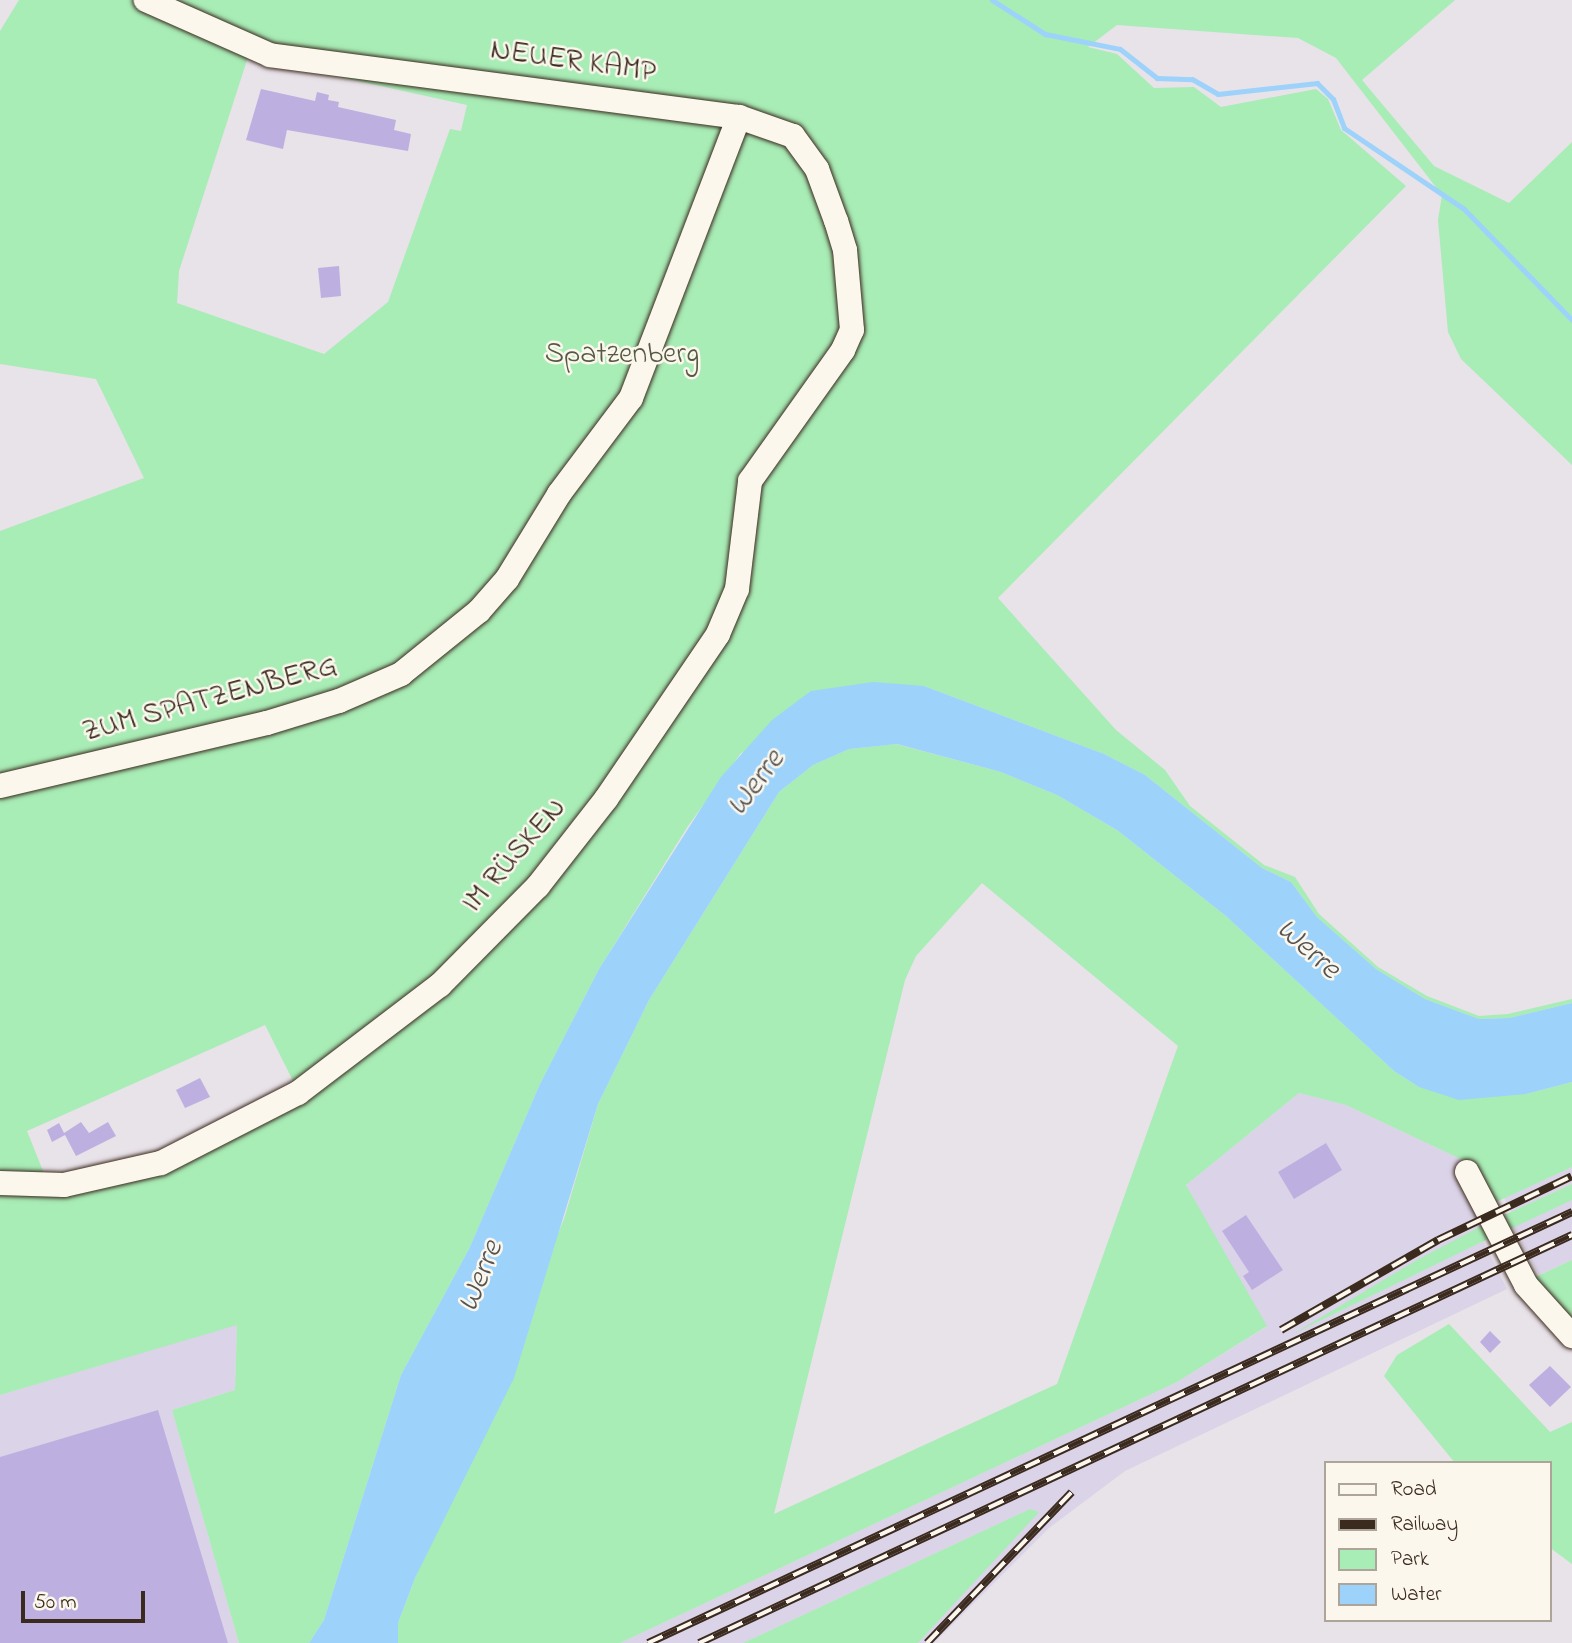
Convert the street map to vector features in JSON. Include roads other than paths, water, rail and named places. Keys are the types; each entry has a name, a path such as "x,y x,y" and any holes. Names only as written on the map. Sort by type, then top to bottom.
{"street":[{"name":"NEUER KAMP","path":"146,0 270,55 739,117 793,136 817,169 845,250 852,330"},
{"name":"ZUM SPATZENBERG","path":"0,786 267,723 339,701 401,674 479,611 507,579 559,494 631,398 739,117"},
{"name":"IM RÜSKEN","path":"0,1183 64,1185 160,1163 298,1093 440,985 538,886 606,799 718,634 737,589 750,481 843,350 852,330"},
{"path":"1467,1172 1526,1285 1572,1336"}],"water":[{"name":"Werre","path":"873,682 924,686 1104,754 1145,775 1262,868 1291,882 1317,917 1376,969 1425,999 1479,1019 1509,1018 1572,1003 1572,1082 1526,1094 1459,1100 1419,1087 1394,1071 1226,916 1117,830 1057,795 1001,772 897,744 849,749 813,765 779,792 649,1000 598,1104 514,1378 415,1578 398,1623 398,1643 309,1643 324,1620 401,1375 469,1249 540,1084 599,969 721,777 772,720 811,691"}],"waterway":[{"path":"992,0 1045,34 1120,49 1157,78 1192,79 1218,94 1317,83 1333,99 1344,128 1464,209 1572,320"}],"railway":[{"path":"1281,1330 1438,1240 1572,1176"},
{"path":"648,1643 1572,1212"},
{"path":"699,1643 1572,1235"},
{"path":"927,1643 1072,1492"}],"park label":[{"name":"Spatzenberg","path":"622,355"}]}
